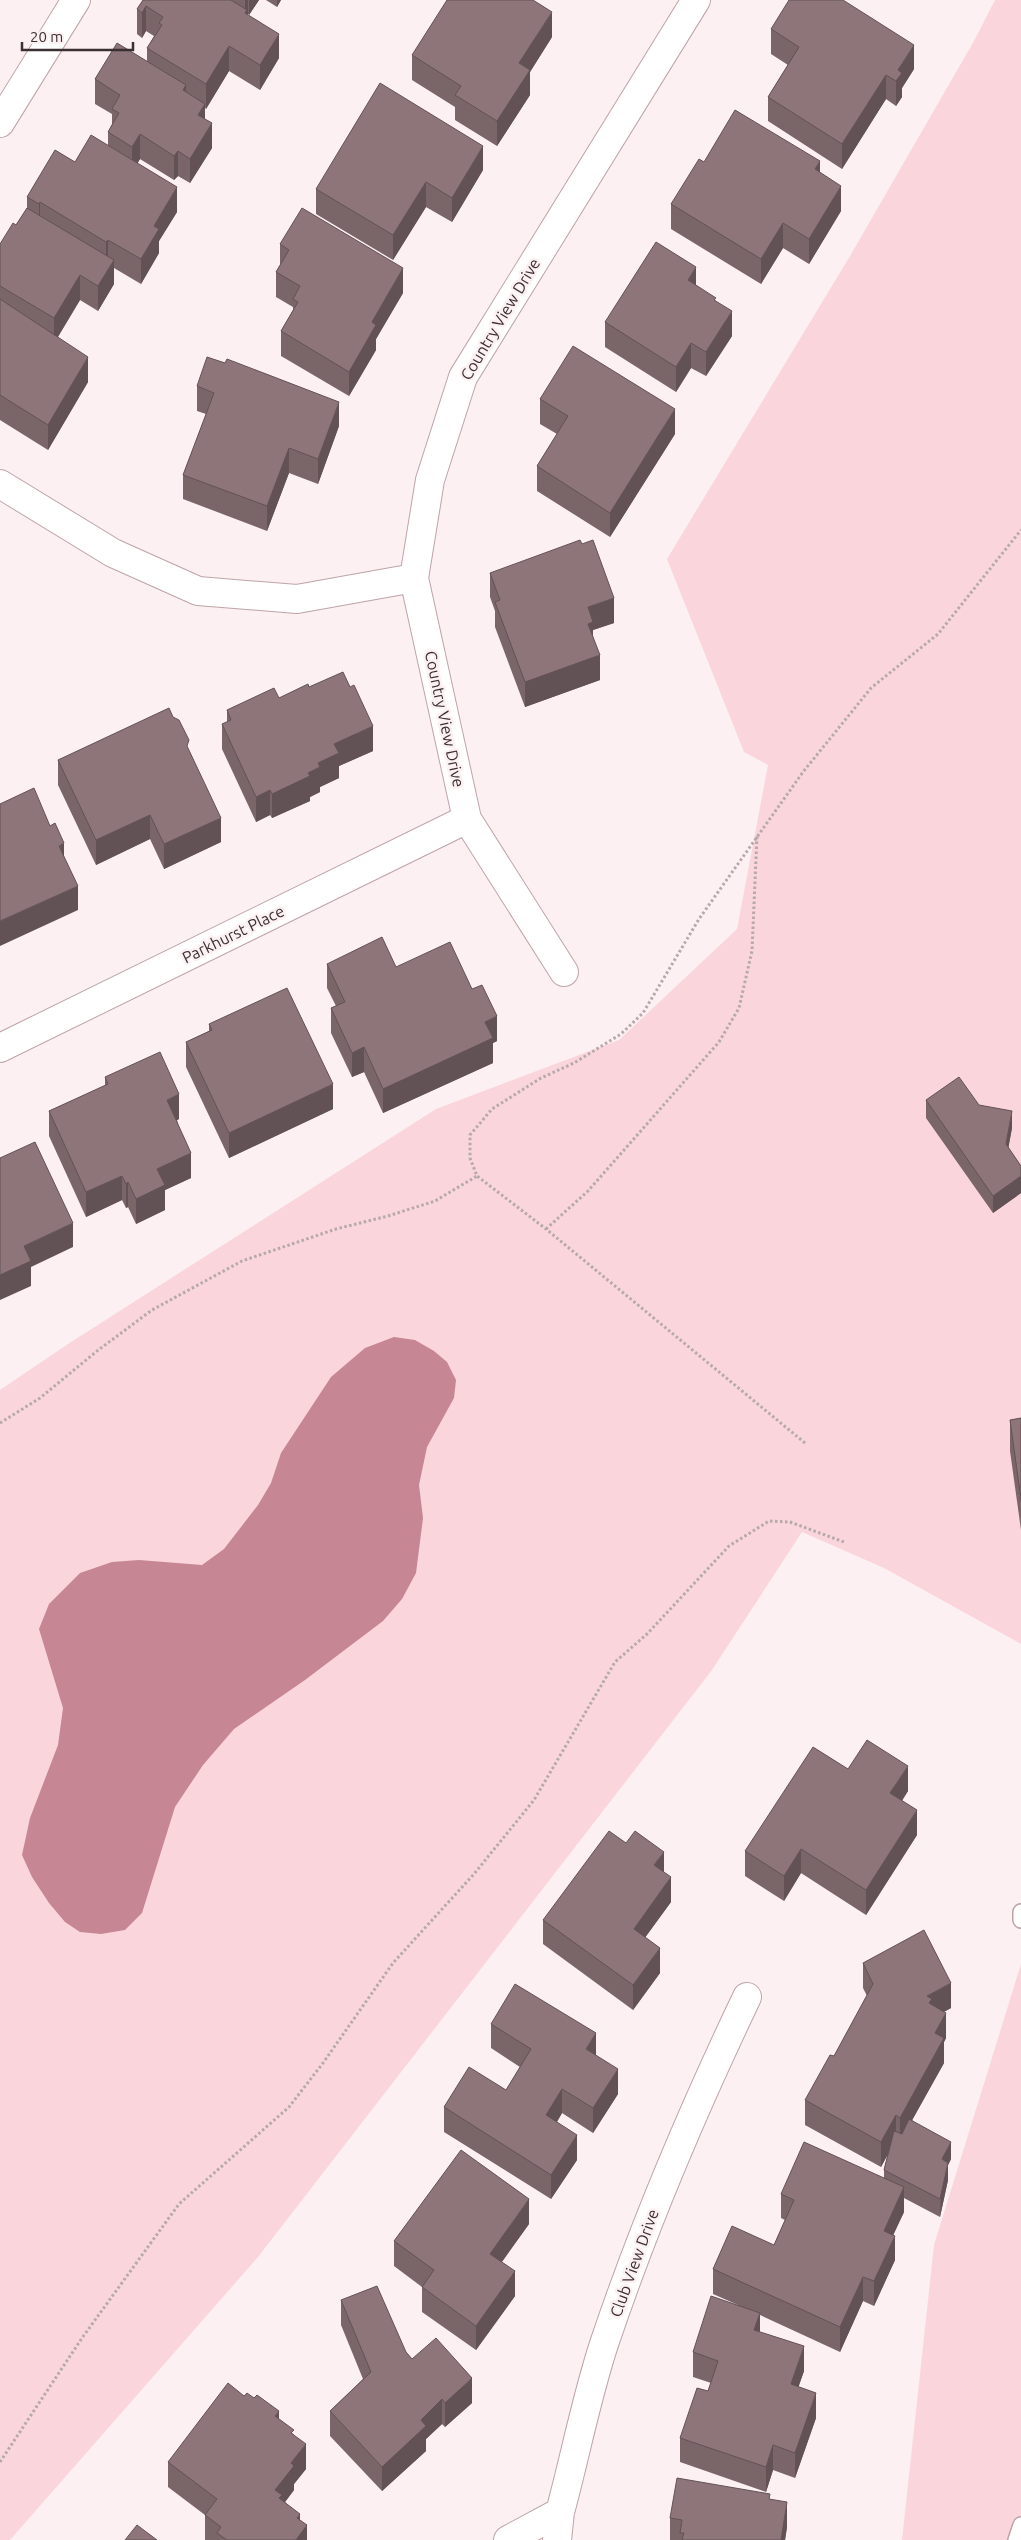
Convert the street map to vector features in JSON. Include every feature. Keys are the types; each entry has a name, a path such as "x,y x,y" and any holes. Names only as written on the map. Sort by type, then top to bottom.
{"street":[{"path":"0,124 76,0"},
{"name":"Country View Drive","path":"564,972 466,819 414,578 430,480 464,377 696,0"},
{"path":"0,484 113,553 198,591 297,599 414,578"},
{"name":"Parkhurst Place","path":"0,1048 466,819"},
{"name":"Club View Drive","path":"557,2540 560,2512 604,2346 651,2216 699,2099 747,1997"},
{"path":"508,2540 560,2512"}],"lane":[{"path":"1021,1912 1021,1920"},
{"path":"1016,2540 1021,2525"}],"path":[{"path":"806,1443 546,1229 477,1176 470,1158 470,1135 492,1108 541,1078 574,1063 621,1034 643,1013 700,919 757,835 803,772 871,688 938,634 1021,530"},
{"path":"546,1229 588,1191 675,1093 719,1042 739,1008 752,951 757,835"},
{"path":"0,1423 40,1398 97,1351 152,1310 242,1261 336,1229 388,1216 435,1201 477,1176"},
{"path":"0,2462 82,2338 179,2204 289,2107 323,2063 393,1963 474,1874 534,1800 615,1662 647,1634 729,1546 769,1521 790,1522 844,1542"}],"shaded area":[{"path":"995,0 1021,0 1021,1644 884,1568 802,1532 712,1670 258,2257 10,2540 0,2540 0,1390 68,1344 436,1109 619,1040 737,929 768,765 744,752 667,559 850,256 974,41"},
{"path":"394,1337 415,1340 434,1351 447,1362 456,1380 454,1398 427,1447 419,1485 423,1518 416,1573 402,1599 383,1621 305,1680 234,1729 203,1765 175,1807 142,1913 125,1930 101,1934 80,1932 65,1922 49,1903 32,1877 22,1855 30,1818 58,1745 63,1708 39,1629 49,1604 80,1573 112,1562 139,1560 202,1565 224,1549 258,1505 271,1483 281,1453 331,1377 365,1348"},
{"path":"1021,1964 1021,2540 902,2540 934,2245"}],"building":[{"path":"143,0 231,0 247,10 245,13 279,34 260,65 229,46 206,84 147,48 162,25 159,23 163,17 146,6 142,13 137,9"},
{"path":"447,0 533,0 552,12 519,63 530,70 497,121 455,95 461,86 412,55"},
{"path":"789,0 843,0 914,45 898,70 902,73 896,81 886,75 842,144 768,97 799,47 771,29"},
{"path":"117,43 186,85 183,90 205,104 198,115 212,123 190,159 178,151 174,156 140,134 132,147 108,132 119,113 112,109 120,95 95,79"},
{"path":"380,83 483,146 452,198 426,182 393,235 316,189"},
{"path":"735,110 820,161 815,169 841,186 809,239 783,223 761,259 671,204 699,159 704,162"},
{"path":"91,135 177,187 154,226 159,229 141,259 108,240 106,242 40,202 39,204 27,197 55,150 75,162"},
{"path":"27,208 114,260 98,286 80,275 54,318 0,286 0,244 13,223 16,225"},
{"path":"302,208 403,268 372,322 376,325 349,372 281,331 298,302 293,299 300,286 276,272 289,250 280,244"},
{"path":"656,242 696,267 688,280 732,311 706,352 691,343 676,367 605,322"},
{"path":"0,299 88,357 48,425 0,395"},
{"path":"573,346 675,409 610,513 537,466 568,416 540,399"},
{"path":"207,357 225,363 227,359 339,402 318,459 289,448 267,506 183,475 214,393 197,386"},
{"path":"580,540 582,544 593,540 614,598 588,607 593,622 588,624 600,655 525,682 495,602 500,600 490,573"},
{"path":"343,672 350,687 354,685 373,726 334,744 339,753 318,763 320,767 308,773 310,776 272,794 270,790 256,797 222,724 231,720 227,710 274,688 279,698 308,684 309,687"},
{"path":"169,708 173,717 179,720 189,740 187,746 221,818 164,844 150,815 96,840 58,760"},
{"path":"34,788 50,826 55,823 64,843 59,846 78,886 0,921 0,804"},
{"path":"382,937 396,967 450,942 472,989 482,985 497,1016 485,1022 493,1038 383,1089 364,1047 352,1053 331,1008 345,1002 327,964"},
{"path":"287,988 333,1084 229,1133 186,1042 212,1030 209,1024"},
{"path":"160,1052 179,1094 167,1100 191,1153 157,1169 165,1185 136,1199 128,1182 126,1184 122,1176 86,1192 49,1111 108,1084 105,1077"},
{"path":"959,1077 979,1105 1012,1111 1006,1144 1021,1166 1021,1176 993,1196 926,1100"},
{"path":"35,1142 73,1223 24,1246 31,1261 0,1275 0,1158"},
{"path":"1021,1418 1021,1499 1010,1420"},
{"path":"867,1740 908,1766 890,1793 917,1810 866,1890 801,1849 784,1876 745,1851 813,1747 848,1769"},
{"path":"609,1831 626,1843 635,1831 664,1852 654,1865 671,1877 634,1929 660,1948 633,1985 543,1920"},
{"path":"924,1930 951,1983 927,1996 932,1999 929,2003 946,2013 935,2033 944,2038 900,2118 896,2115 881,2142 805,2100 830,2055 834,2056 873,1984 863,1963"},
{"path":"515,1984 596,2033 586,2049 618,2069 593,2108 562,2089 546,2115 577,2135 551,2175 444,2107 469,2067 506,2090 531,2049 491,2024"},
{"path":"909,2119 951,2142 942,2159 948,2163 940,2199 884,2170 894,2131 902,2134"},
{"path":"804,2142 904,2187 884,2231 895,2236 874,2281 863,2277 840,2327 713,2269 732,2226 774,2245 794,2200 781,2194"},
{"path":"461,2150 529,2199 490,2254 515,2271 476,2326 422,2287 434,2270 394,2241"},
{"path":"377,2286 406,2352 412,2359 436,2338 472,2378 445,2403 442,2399 421,2420 426,2426 382,2467 330,2411 371,2372 341,2300"},
{"path":"711,2296 760,2313 754,2330 804,2346 791,2384 816,2393 795,2453 773,2445 766,2467 680,2438 697,2388 708,2391 718,2361 693,2352"},
{"path":"228,2383 244,2396 247,2393 254,2398 257,2395 279,2411 275,2416 294,2430 291,2433 306,2444 291,2463 294,2466 275,2490 282,2495 279,2498 300,2514 297,2518 307,2525 296,2540 227,2540 217,2533 221,2527 205,2515 217,2499 168,2462"},
{"path":"677,2478 770,2494 769,2499 787,2502 781,2540 682,2540 684,2533 680,2533 682,2520 670,2518"},
{"path":"137,2525 157,2540 125,2540"}]}
